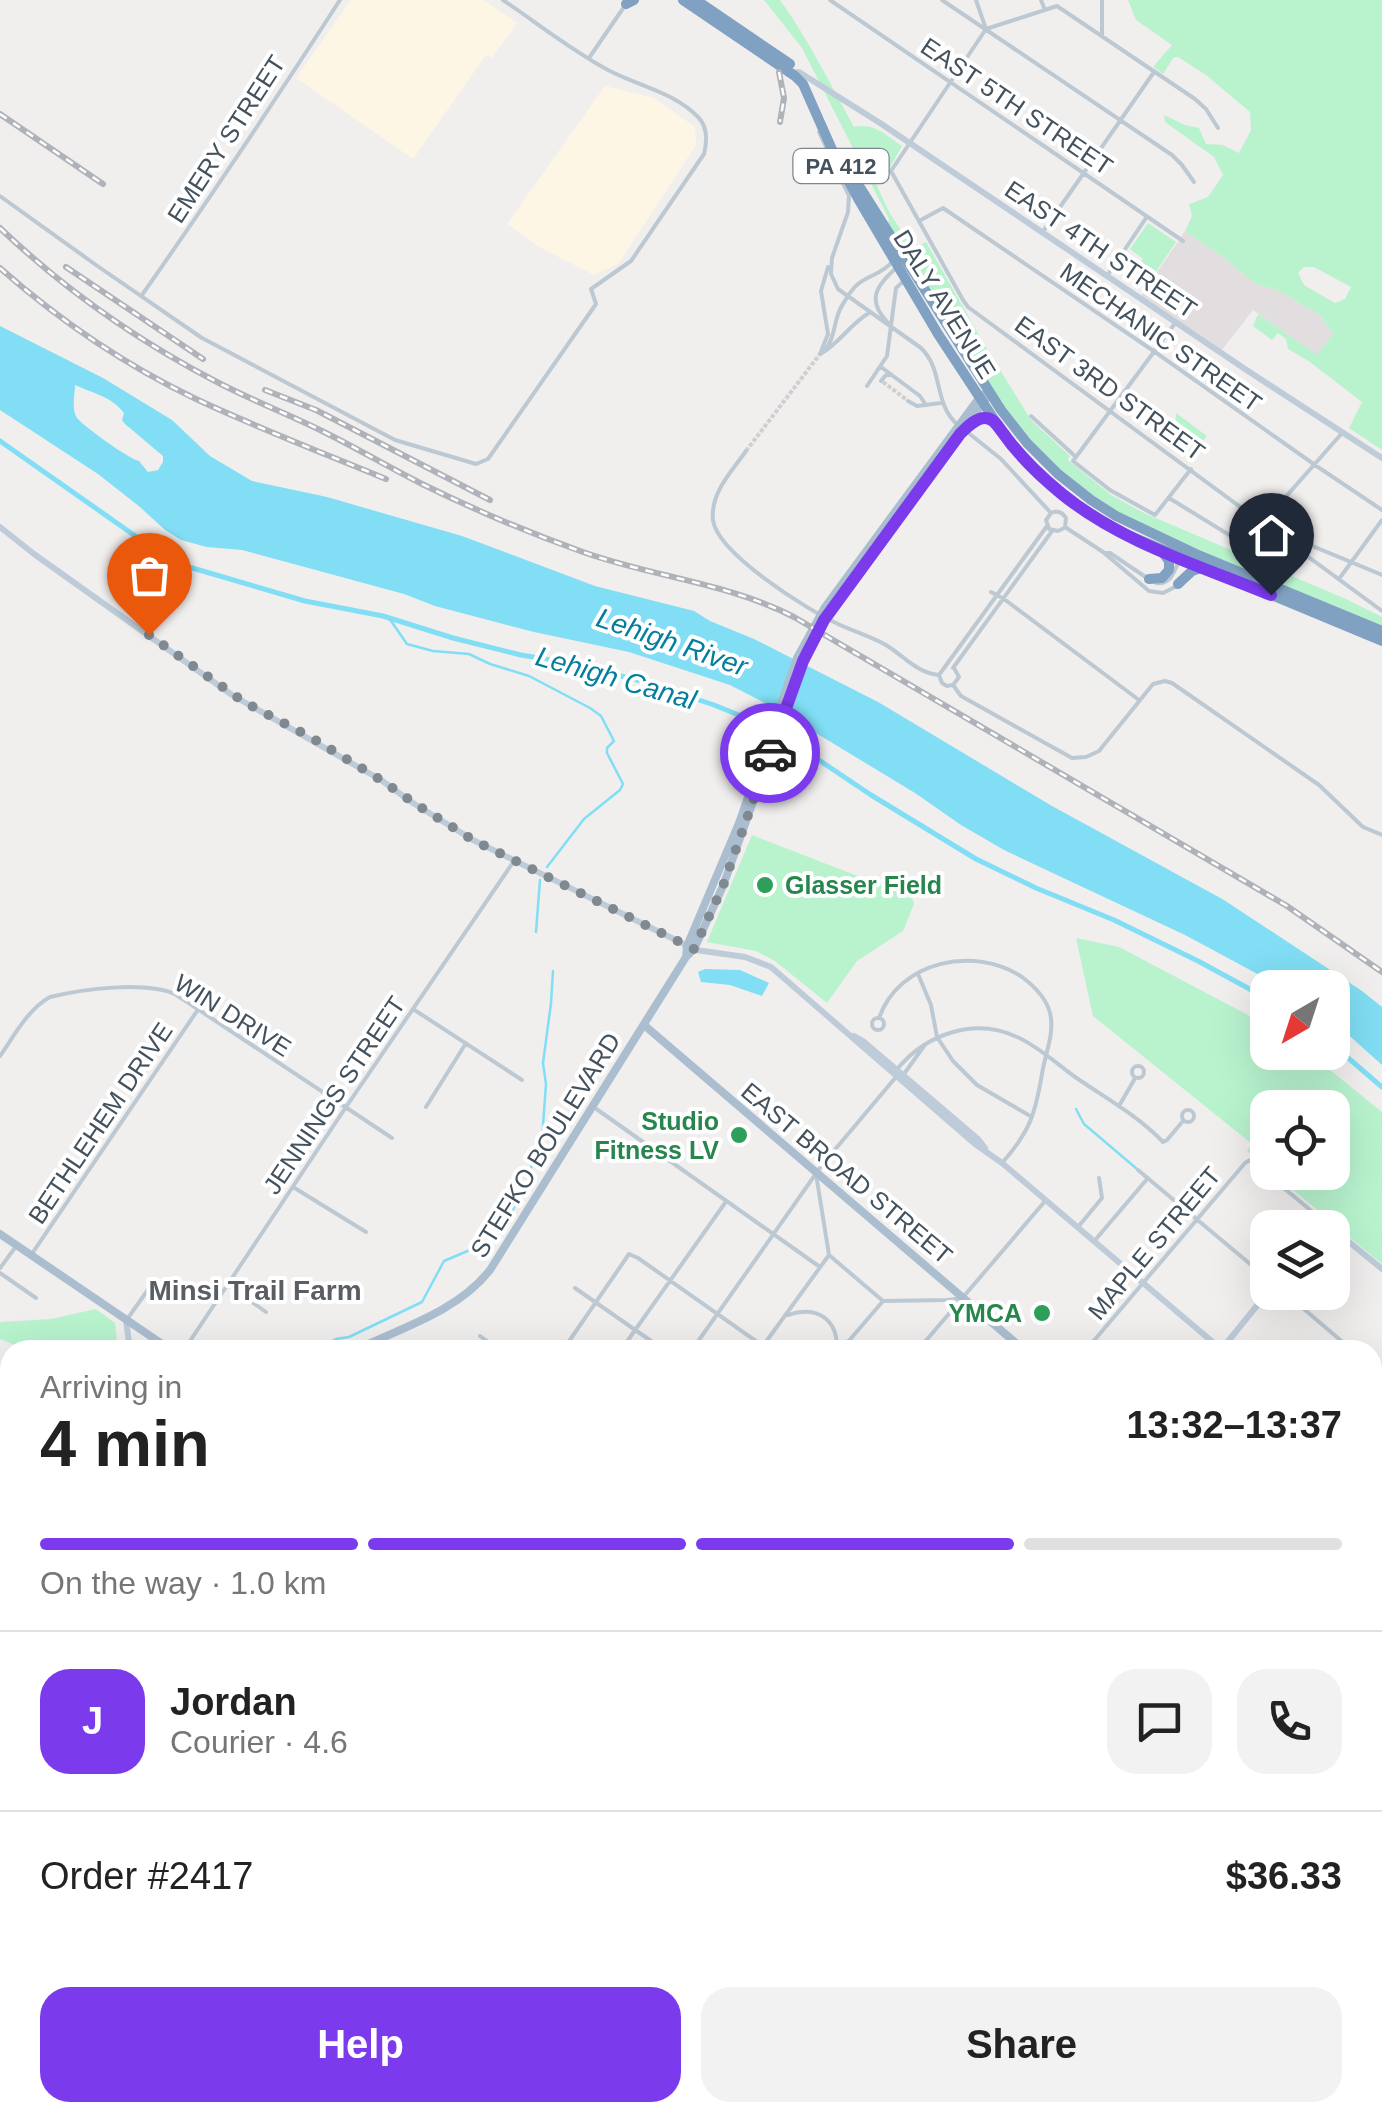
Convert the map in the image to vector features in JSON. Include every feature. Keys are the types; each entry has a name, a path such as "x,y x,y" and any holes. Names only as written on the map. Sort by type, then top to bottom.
{"highway":[{"name":"EAST 4TH STREET","path":"683,0 782,63"},
{"name":"EAST 4TH STREET","path":"696,0 782,63"},
{"name":"DALY AVENUE","path":"782,63 804,84 851,186 898,260 919,283 980,406 1083,495 1185,560 1382,630"},
{"name":"DALY AVENUE","path":"782,63 812,91 857,184 893,241 906,279 980,406 1028,463 1069,499 1112,527 1382,641"},
{"path":"965,429 980,406"},
{"path":"1149,579 1160,579 1169,570 1161,550"},
{"path":"1178,584 1193,570 1204,568"}],"main road":[{"name":"STEFKO BOULEVARD","path":"376,1340 451,1305 478,1285 496,1261 686,958 723,886 797,658 809,633 835,592 980,406"},
{"name":"STEFKO BOULEVARD","path":"742,824 803,661 824,620 965,429"},
{"name":"EAST BROAD STREET","path":"644,1025 1012,1340"},
{"path":"0,1234 156,1340"}],"street":[{"name":"EMERY STREET","path":"142,296 340,0"},
{"path":"0,196 202,338 395,440 476,464 488,459 584,324 596,304 591,289 631,261 704,154 707,142 703,123 688,108 608,70 503,0"},
{"name":"EAST 5TH STREET","path":"830,0 1184,241"},
{"path":"942,0 1176,158 1194,182"},
{"path":"976,0 986,29"},
{"path":"1042,0 1045,10"},
{"path":"1102,0 1102,36"},
{"path":"589,58 629,1"},
{"path":"919,222 891,170 908,143 986,29 1057,6 1199,102 1218,128"},
{"name":"EAST 4TH STREET","path":"782,63 1382,458"},
{"path":"1042,233 1154,71"},
{"path":"812,103 820,138 850,200 821,288 828,328 822,352"},
{"name":"MECHANIC STREET","path":"919,222 942,208 1382,510"},
{"path":"1107,276 1147,216"},
{"name":"EAST 3RD STREET","path":"919,222 968,306 1382,611"},
{"path":"832,257 831,274 843,293 931,358 942,402 953,421 1000,458 1050,512"},
{"path":"822,352 834,337 838,312 854,288 898,260"},
{"path":"892,326 878,309 876,295 898,260"},
{"path":"892,375 868,385 887,356 896,288 910,278 919,283"},
{"path":"822,352 869,312"},
{"path":"1074,459 1176,322"},
{"path":"882,367 926,405"},
{"path":"874,376 882,382"},
{"path":"908,401 917,406 942,402"},
{"path":"1031,416 1110,490 1154,516 1191,469"},
{"path":"1169,498 1244,544 1344,432"},
{"path":"746,451 714,502 714,522 725,546 796,601 832,622 886,645 922,671 939,676"},
{"path":"1050,512 1062,513 1065,527"},
{"path":"1050,512 1046,520 1050,528"},
{"path":"1339,579 1382,520"},
{"path":"0,527 232,695 312,738 460,832 690,947 746,957 771,967 859,1046 899,1074 974,1144 1002,1163 1210,1340"},
{"path":"1050,528 1065,527"},
{"path":"1065,527 1104,552 1149,592 1166,592 1178,584 1185,560"},
{"path":"953,668 1050,528"},
{"path":"1277,532 1382,575"},
{"path":"1104,552 1160,584 1169,580 1185,560"},
{"path":"990,592 1139,700"},
{"path":"939,676 1000,598"},
{"path":"945,667 953,668"},
{"path":"953,668 958,677 953,685"},
{"path":"939,676 944,685 953,685"},
{"path":"953,685 962,696 1072,758 1099,751 1158,682 1172,683 1319,785 1362,827 1382,836"},
{"name":"JENNINGS STREET","path":"191,1340 514,861"},
{"path":"879,1018 892,995 918,974 944,963 968,960 994,964 1017,974 1039,992 1050,1014 1051,1034 1040,1093 1027,1132 1002,1163"},
{"path":"918,974 938,1036 953,1060 984,1090 1032,1117"},
{"name":"WIN DRIVE","path":"0,1056 42,1002 61,994 160,988 175,994 392,1138"},
{"path":"413,1009 522,1080"},
{"name":"BETHLEHEM DRIVE","path":"31,1255 197,1011"},
{"path":"699,1340 816,1174 899,1074 938,1036 974,1028 1019,1037 1148,1127 1163,1142 1183,1120"},
{"path":"426,1108 466,1043"},
{"path":"1119,1106 1135,1078"},
{"path":"592,1106 820,1268"},
{"name":"MAPLE STREET","path":"1094,1340 1245,1163 1250,1160 1308,1210"},
{"path":"1138,1170 1250,1264"},
{"path":"816,1174 829,1255 882,1301 963,1298"},
{"path":"1078,1227 1102,1200 1099,1178"},
{"path":"1095,1241 1148,1178"},
{"path":"293,1186 366,1232"},
{"path":"927,1340 1046,1200"},
{"path":"628,1340 726,1202"},
{"path":"1350,1244 1382,1269"},
{"path":"16,1245 0,1269 36,1298"},
{"path":"570,1340 629,1254 751,1340"},
{"path":"768,1340 829,1255"},
{"path":"129,1340 126,1320 154,1280"},
{"path":"227,1284 266,1312"},
{"path":"575,1288 650,1340"},
{"path":"850,1340 882,1301"},
{"path":"785,1316 803,1310 821,1315 834,1330 836,1340"},
{"path":"1230,1340 1254,1310"},
{"path":"1305,1310 1340,1340"},
{"path":"480,1336 485,1340"}],"shaded area":[{"path":"351,0 484,0 517,23 492,58 486,55 413,159 296,78"},
{"path":"605,86 654,98 695,127 696,145 619,263 594,275 541,248 507,224"},
{"path":"1185,231 1256,284 1277,290 1320,315 1333,334 1317,356 1253,310 1222,350 1141,296"}],"green space":[{"path":"764,0 780,0 854,127 874,128 902,146 888,171 874,179 889,212 912,247 926,242 1031,420 1070,456 1068,460 1111,495 1144,513 1346,599 1382,617 1382,628 1165,538 1078,487 1039,451 1001,406 888,224 889,219 802,48"},
{"path":"1128,0 1382,0 1382,450 1349,428 1362,402 1288,349 1286,339 1278,333 1272,340 1253,326 1258,314 1317,355 1333,334 1320,315 1277,290 1256,284 1185,231 1192,216 1189,204 1208,197 1223,175 1214,157 1165,122 1164,115 1199,128 1206,144 1223,145 1239,153 1251,130 1250,112 1178,57 1163,74 1153,67 1172,45 1136,20","holes":["1304,267 1314,267 1351,287 1345,299 1335,303 1304,285 1298,273"]},
{"path":"1148,223 1176,242 1149,282 1134,272 1143,259 1130,249"},
{"path":"1176,413 1207,436 1189,460 1154,434 1176,419"},
{"name":"Glasser Field","path":"752,835 912,897 914,904 903,931 857,961 827,1003 775,961 756,951 707,942"},
{"path":"1076,938 1119,947 1250,1016 1250,1070 1330,1070 1382,1112 1382,1264 1350,1237 1350,1210 1317,1210 1293,1190 1350,1190 1350,1090 1250,1090 1250,1142 1093,1016"},
{"path":"96,1309 115,1323 117,1340 0,1339 0,1322 51,1319"}],"water":[{"name":"Lehigh River","path":"0,326 103,378 172,420 210,456 252,481 327,497 462,536 595,586 694,611 754,639 878,702 1052,806 1224,900 1330,970 1250,970 1004,850 773,707 730,685 629,652 435,606 242,550 181,540 98,474 0,410","holes":["75,385 108,399 124,413 125,424 163,456 158,470 148,472 139,461 106,442 77,418"]},
{"path":"740,970 769,983 762,996 730,985 701,982 698,972"},
{"path":"1350,983 1382,1007 1382,1065 1350,1036"}],"waterway":[{"name":"Lehigh Canal","path":"0,441 141,540 189,567 305,601 383,616 453,638 645,682 751,720 976,859 1114,920 1250,989"},
{"path":"389,618 407,644 469,654 529,676 601,716 614,741 607,753 623,784 584,819 547,867"},
{"path":"536,932 540,880"},
{"path":"334,1340 349,1337 422,1302 444,1261 496,1239 528,1183 542,1139 546,1084 543,1063 553,971"},
{"name":"Lehigh Canal","path":"1350,1059 1382,1087"},
{"path":"1076,1109 1084,1124 1137,1169"}],"tunnel":[{"path":"746,451 820,354"},
{"path":"883,382 907,400"}],"railway":[{"path":"779,72 784,98 780,122"},
{"path":"0,114 103,184"},
{"path":"0,228 76,293 159,349 422,484 583,552 743,596 794,617 1287,906 1382,972"},
{"path":"66,267 203,359"},
{"path":"0,268 46,306 144,372 243,420 386,479"},
{"path":"265,390 316,410 490,500"}],"way so far":[{"path":"149,635 244,702 312,738 473,840 694,949 723,886 770,753"}],"place":[{"name":"Glasser Field","path":"765,885"},
{"name":"Studio Fitness LV","path":"739,1135"},
{"name":"YMCA","path":"1042,1313"}],"district":[{"name":"Minsi Trail Farm","path":"255,1290"}],"route":[{"path":"770,753 803,661 824,620 960,434 978,420 995,422 1042,476 1094,517 1271,595"}]}
